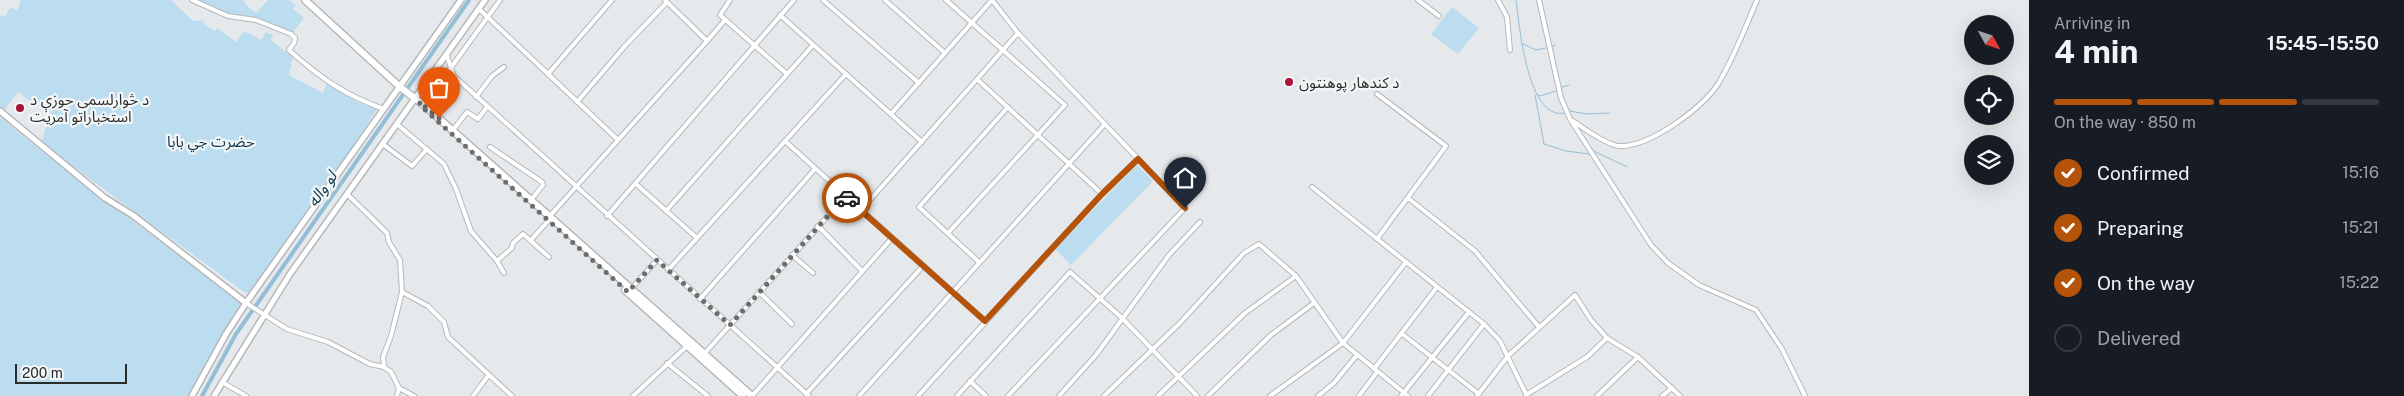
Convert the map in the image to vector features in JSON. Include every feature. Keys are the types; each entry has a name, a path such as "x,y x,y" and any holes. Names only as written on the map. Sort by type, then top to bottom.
{"main road":[{"path":"299,0 327,23"},
{"path":"304,0 392,84 402,88 453,130 531,200 548,219"},
{"path":"416,99 423,108 629,291 752,396"},
{"path":"629,291 686,346 743,396"}],"street":[{"path":"192,0 228,16 256,20 291,34 295,38 290,50 311,70 358,100 384,109"},
{"path":"192,396 226,334 384,109 402,88 461,0"},
{"path":"214,396 290,274 486,0"},
{"path":"450,69 500,0"},
{"path":"548,74 612,0"},
{"path":"730,0 719,14 787,74"},
{"path":"607,216 794,0"},
{"path":"823,0 919,83"},
{"path":"885,0 946,53"},
{"path":"946,0 1065,105 948,233"},
{"path":"891,114 992,0 1018,33 1185,208 1008,396"},
{"path":"1418,0 1439,16"},
{"path":"1498,0 1507,17 1510,50"},
{"path":"1539,0 1561,98 1570,119 1651,245 1668,262 1699,285 1756,310 1782,350 1805,396"},
{"path":"1570,119 1584,130 1619,146 1639,143 1655,136 1708,96 1718,83 1757,0"},
{"path":"577,102 624,47 667,1 707,41"},
{"path":"479,9 617,139"},
{"path":"780,15 922,142"},
{"path":"531,240 617,139 725,20"},
{"path":"861,210 1018,33"},
{"path":"666,211 813,44"},
{"path":"447,56 454,76 476,97 807,395 922,266"},
{"path":"476,97 492,76 504,67"},
{"path":"668,270 846,74"},
{"path":"434,75 454,76"},
{"path":"429,99 447,75"},
{"path":"978,80 1102,194"},
{"path":"1376,94 1446,146 1377,239"},
{"path":"453,130 467,112 478,119 487,107"},
{"path":"979,262 920,207 1008,107"},
{"path":"0,111 91,187 134,216 263,315 287,329 328,342 370,364 384,367 391,372 399,388 398,396"},
{"path":"859,396 1104,124"},
{"path":"398,125 444,164 456,188 471,230 497,261 504,273"},
{"path":"785,141 985,321"},
{"path":"384,145 412,166 427,149"},
{"path":"490,147 542,182 542,185 531,200"},
{"path":"918,396 1102,194 1138,159"},
{"path":"700,299 814,169"},
{"path":"636,184 697,238"},
{"path":"1312,187 1484,324 1500,341 1526,396 1586,357 1607,338"},
{"path":"348,195 388,233 389,242 400,260 402,292 391,336 383,357 384,367"},
{"path":"704,354 845,197"},
{"path":"1408,198 1449,228 1475,251 1539,328"},
{"path":"1059,396 1096,355 1169,255 1200,222"},
{"path":"818,226 862,271"},
{"path":"497,261 512,248 513,243 523,234 549,257"},
{"path":"752,396 892,238"},
{"path":"1104,396 1152,350 1244,253 1259,244 1296,276 1343,343 1404,395 1469,312"},
{"path":"792,255 813,273"},
{"path":"629,291 657,260"},
{"path":"1270,396 1343,343 1406,262"},
{"path":"957,396 1070,272 1122,318 1197,396"},
{"path":"1158,396 1245,314 1296,276"},
{"path":"1359,396 1401,333 1437,287"},
{"path":"402,292 428,306 444,322 448,337 488,376 512,396"},
{"path":"759,292 792,324"},
{"path":"1401,333 1478,395 1508,356 1575,295 1591,320 1607,338 1638,357 1680,396"},
{"path":"1208,396 1271,335 1314,303"},
{"path":"1428,396 1484,324"},
{"path":"633,396 686,346"},
{"path":"1318,396 1334,383 1357,355"},
{"path":"1598,396 1638,357"},
{"path":"667,364 708,396"},
{"path":"474,396 488,376"},
{"path":"970,381 986,396"},
{"path":"222,382 246,396"},
{"path":"399,388 414,396"},
{"path":"1662,396 1672,388"}],"green space":[{"name":"حضرت جي بابا","path":"19,0 171,0 193,21 203,20 204,24 215,31 217,28 236,42 244,31 261,40 266,32 273,35 271,40 293,57 289,75 323,93 327,83 357,102 377,109 341,165 249,293 244,292 41,143 51,111 34,104 18,92 3,112 0,109 0,17 1,15 5,17 10,7 17,10 21,2"},
{"path":"196,0 244,0 245,4 256,13 268,0 289,0 296,5 293,9 304,18 293,32 256,18 228,15"},
{"path":"1452,7 1479,28 1458,54 1431,34"},
{"path":"0,117 59,165 242,305 223,333 188,396 0,396"},
{"path":"1137,165 1153,181 1071,265 1055,249"}],"waterway":[{"name":"لو واله","path":"202,396 236,334 469,0"},
{"path":"1516,0 1523,48 1533,87 1541,102 1551,111 1564,113"},
{"path":"1523,44 1536,50 1546,48"},
{"path":"1562,87 1569,85"},
{"path":"1537,94 1540,96 1556,91"},
{"path":"1535,95 1544,144 1566,151 1589,154"},
{"path":"1570,111 1587,114 1609,113"},
{"path":"1594,151 1627,167"}],"way so far":[{"path":"439,118 419,102 423,108 534,209 628,292 657,260 730,325 818,226 845,197 847,198"}],"place":[{"name":"د کندهار پوهنتون","path":"1289,82"},
{"name":"د څوارلسمی حوزې د استخباراتو آمريت","path":"20,108"}],"route":[{"path":"847,198 985,321 1102,194 1138,159 1185,208"}]}
